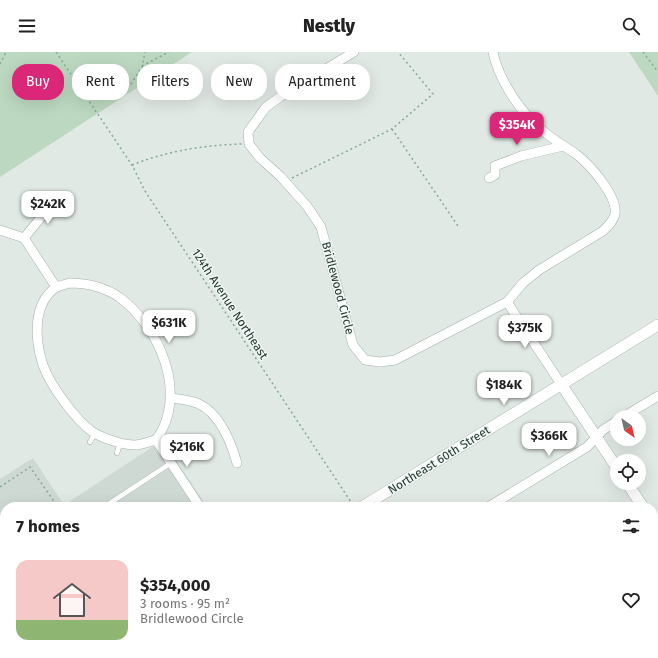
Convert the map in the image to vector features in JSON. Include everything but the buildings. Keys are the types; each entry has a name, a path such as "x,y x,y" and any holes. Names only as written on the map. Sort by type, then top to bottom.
{"street":[{"path":"249,144 248,132 266,107 294,88 354,52"},
{"name":"Bridlewood Circle","path":"249,144 260,158 307,206 320,227 353,345 365,360 380,362 395,360 507,302 539,270 558,257 603,231 611,224 615,212 612,199 597,175 576,154 552,140 533,123 506,85 495,61 494,52"},
{"path":"489,178 495,174 495,166 521,156 563,146"},
{"path":"24,238 57,198"},
{"path":"0,230 24,238 56,287"},
{"path":"69,283 84,283 103,289 119,297 140,317 153,336 165,362 171,398 168,417 163,430 156,440 136,445 120,442 95,433 82,421 53,384 43,365 37,329 40,311 45,298 56,287 69,283"},
{"path":"507,302 610,457"},
{"name":"Northeast 60th Street","path":"370,502 658,325"},
{"path":"635,410 658,396"},
{"path":"171,398 198,403 208,410 232,444 237,463"},
{"path":"496,502 587,446 603,430 610,426"},
{"path":"156,440 197,502"},
{"path":"632,490 640,502"}],"lane":[{"path":"90,442 95,433"},
{"path":"117,453 120,442"},
{"path":"112,502 171,463"}],"path":[{"path":"0,64 6,52"},
{"name":"124th Avenue Northeast","path":"56,52 72,75"},
{"path":"143,64 145,52"},
{"path":"147,64 169,52"},
{"path":"284,182 392,129 433,94 398,52"},
{"path":"643,52 658,72"},
{"path":"129,84 131,84 137,75"},
{"name":"124th Avenue Northeast","path":"88,100 132,165 145,191 351,502"},
{"path":"392,129 458,226"},
{"path":"132,165 173,152 214,145 249,144"},
{"path":"0,487 30,467 54,502"}],"shaded area":[{"path":"163,440 204,502 69,502"},
{"path":"33,458 62,502 0,502 0,479"}],"green space":[{"path":"0,52 192,52 174,64 137,64 137,88 129,93 129,64 72,64 72,100 118,100 0,177"},
{"path":"629,52 658,52 658,96"}]}
